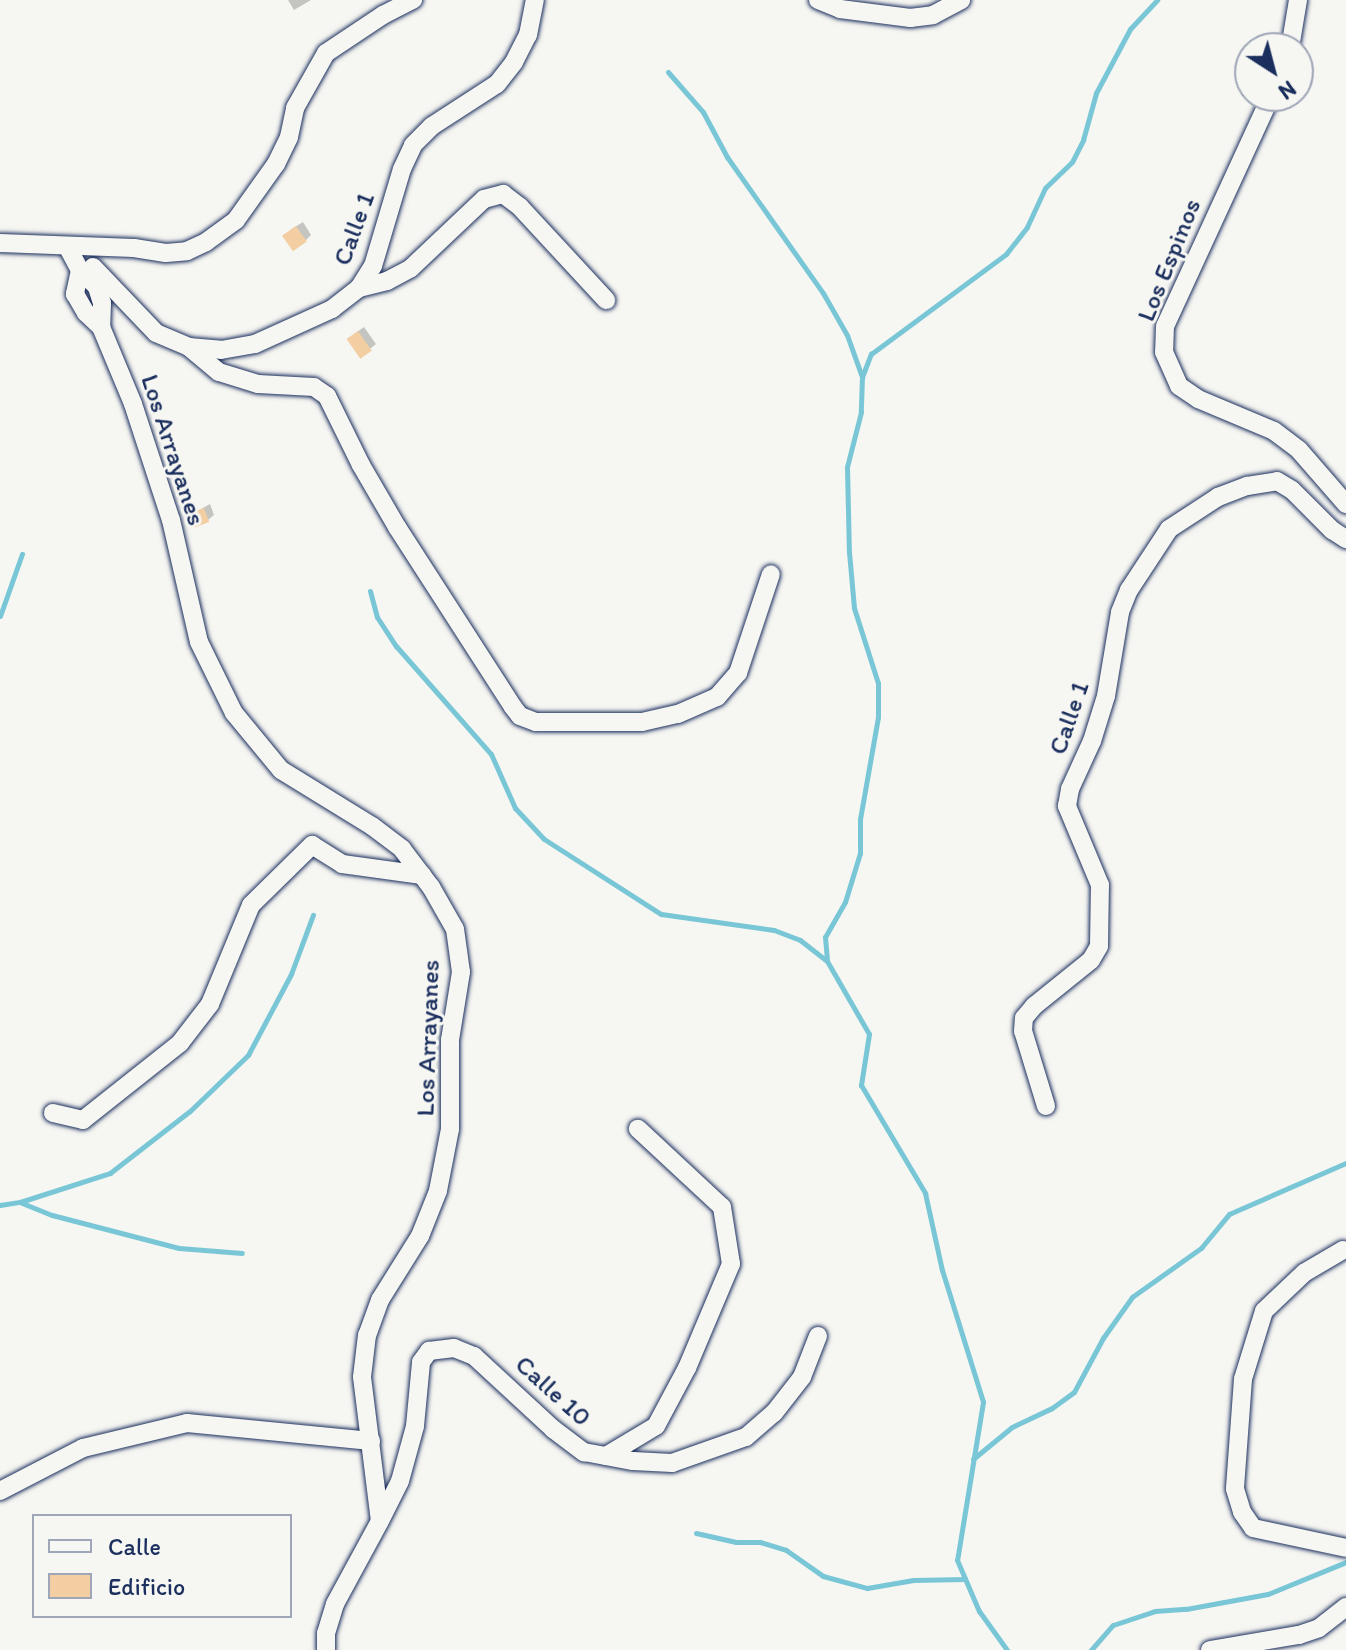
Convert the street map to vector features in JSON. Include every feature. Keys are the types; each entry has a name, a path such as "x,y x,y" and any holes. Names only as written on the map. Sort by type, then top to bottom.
{"street":[{"path":"0,243 134,248 166,253 187,251 236,220 276,164 289,137 295,108 326,53 383,15 413,0"},
{"name":"Calle 1","path":"71,246 156,333 189,347 221,350 255,344 332,309 359,288 373,266 402,169 413,145 432,126 497,84 514,62 528,35 535,0"},
{"path":"818,0 855,12 910,18 933,15 961,0"},
{"path":"1293,32 1298,0"},
{"name":"Los Espinos","path":"1264,112 1165,326 1164,352 1169,371 1179,386 1198,399 1274,431 1299,450 1345,503"},
{"path":"359,288 387,281 411,268 484,199 503,194 520,207 606,300"},
{"name":"Los Arrayanes","path":"71,246 80,270 97,287 101,327 133,404 171,520 199,642 234,713 281,770 372,826 402,849 455,929 461,972 450,1040 450,1129 434,1202 420,1236 380,1300 367,1335 362,1377 380,1521"},
{"path":"189,347 219,372 258,384 314,387 327,396 361,465 520,716 536,722 642,722 678,714 717,697 738,673 771,574"},
{"name":"Calle 1","path":"1046,1106 1023,1031 1024,1018 1034,1006 1091,960 1099,946 1100,885 1067,806 1070,789 1092,741 1106,696 1120,612 1129,590 1169,529 1195,510 1247,486 1277,481 1302,498 1332,530 1346,539"},
{"path":"53,1113 83,1120 180,1043 210,1004 251,905 312,845 342,864 422,875"},
{"path":"606,1456 656,1426 687,1368 731,1264 722,1207 638,1129"},
{"path":"1343,1250 1304,1273 1264,1311 1243,1379 1235,1489 1242,1512 1253,1528 1346,1548"},
{"name":"Calle 10","path":"380,1521 400,1481 415,1426 421,1362 429,1351 440,1347 474,1356 553,1429 584,1452 672,1463 746,1437 774,1413 802,1377 818,1336"},
{"path":"0,1491 83,1448 187,1423 371,1441"},
{"path":"326,1650 326,1633 335,1604 380,1521"},
{"path":"1210,1650 1299,1635 1319,1628 1346,1607"}],"building":[{"path":"296,226 307,242 293,251 282,236"},
{"path":"358,331 372,351 360,359 347,339"},
{"path":"204,508 209,522 193,528 188,514"}],"waterway":[{"path":"862,377 871,354 1006,254 1027,227 1045,188 1072,162 1083,140 1096,93 1130,29 1157,0"},
{"path":"668,72 703,112 727,157 823,293 847,335 862,377 861,412 847,467 849,552 854,608 878,683 878,717 860,819 860,853 845,902 825,937 827,961 869,1034 861,1085 925,1193 942,1270 983,1402 957,1560 979,1611 1007,1650"},
{"path":"0,616 22,554"},
{"path":"370,591 377,617 396,646 491,754 515,808 544,839 661,914 774,930 800,940 826,960"},
{"path":"0,1205 20,1202 110,1173 190,1111 248,1055 291,974 313,915"},
{"path":"973,1459 1012,1427 1052,1408 1074,1392 1103,1338 1132,1297 1201,1248 1229,1214 1346,1163"},
{"path":"22,1203 52,1215 179,1248 242,1253"},
{"path":"696,1533 736,1542 760,1542 786,1550 823,1576 867,1588 913,1580 965,1579"},
{"path":"1091,1650 1113,1625 1155,1611 1186,1609 1268,1594 1346,1562"}]}
